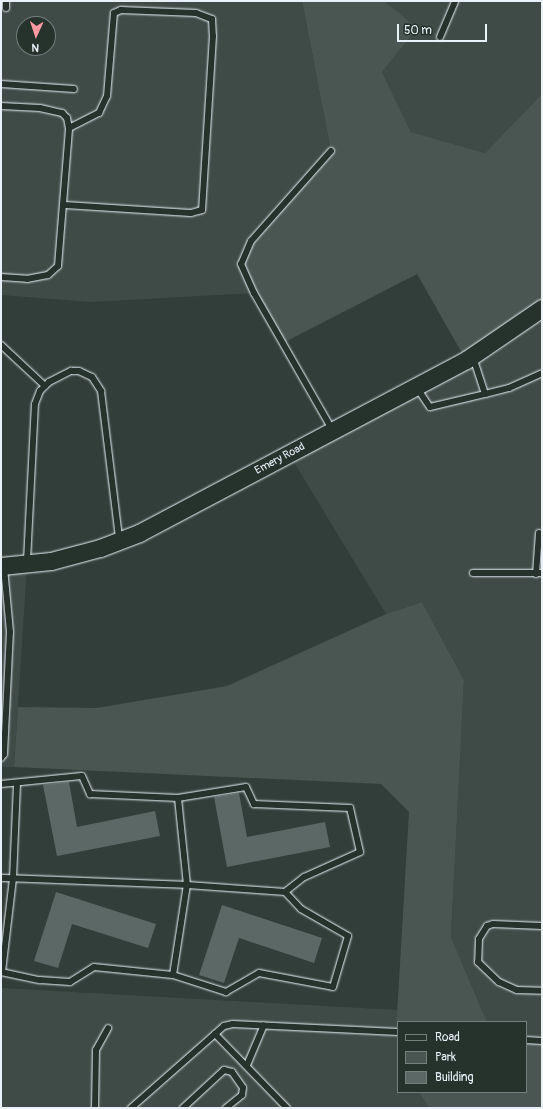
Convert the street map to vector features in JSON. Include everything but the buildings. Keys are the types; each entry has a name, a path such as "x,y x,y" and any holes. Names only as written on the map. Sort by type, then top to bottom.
{"street":[{"name":"Emery Road","path":"2,566 27,565 71,556 120,540 154,526 473,356 542,308"}],"lane":[{"path":"6,1 6,8"},
{"path":"440,36 455,1"},
{"path":"64,204 191,212 202,210 213,36 212,19 196,13 122,10 114,13 107,96 99,113 69,128"},
{"path":"1,84 74,89"},
{"path":"1,106 40,108 62,113 67,118 69,128 58,266 48,275 27,279 1,277"},
{"path":"331,151 251,241 241,264 254,293 333,430"},
{"path":"1,345 45,386"},
{"path":"473,356 485,394"},
{"path":"27,565 35,404 40,391 45,386 71,371 79,371 92,377 101,391 120,540"},
{"path":"416,386 430,407 509,388 542,373"},
{"path":"473,573 539,573 538,533"},
{"path":"1,758 4,754 10,632 2,566"},
{"path":"1,784 82,776 90,794 178,798 246,787 254,804 350,808 360,852 304,877 285,892 187,885 1,878"},
{"path":"17,782 14,879 1,972 40,980 70,982 94,967 173,975 226,992 259,973 333,987 348,936 301,909 285,892"},
{"path":"173,975 187,885 178,798"},
{"path":"542,926 493,924 487,926 479,939 478,962 499,982 517,990 542,991"},
{"path":"131,1108 224,1026 233,1024 264,1025 397,1032"},
{"path":"247,1065 264,1025"},
{"path":"95,1108 96,1050 108,1028"},
{"path":"215,1034 247,1065 287,1108"},
{"path":"527,1040 542,1041"},
{"path":"183,1108 224,1070 232,1072 244,1088 242,1095 226,1108"}],"shaded area":[{"path":"1,1 302,1 331,151 254,293 91,302 1,295"},
{"path":"384,1 542,1 542,94 485,153 411,132 382,72 416,28"},
{"path":"542,308 542,1041 527,1040 527,1021 487,1021 451,937 464,680 422,602 386,614 289,454"},
{"path":"27,565 14,767 1,767 1,566"},
{"path":"1,988 397,1010 397,1093 422,1093 430,1108 1,1108"}],"green space":[{"path":"302,1 384,1 417,28 382,72 411,132 485,153 542,94 542,308 466,360 417,274 283,343 241,264 251,241 331,151"},
{"path":"422,602 464,680 451,937 487,1021 397,1021 396,1032 409,812 381,784 14,767 18,707 97,708 227,686 386,614"},
{"path":"527,1040 542,1041 542,1108 430,1108 420,1094 527,1093"}]}
